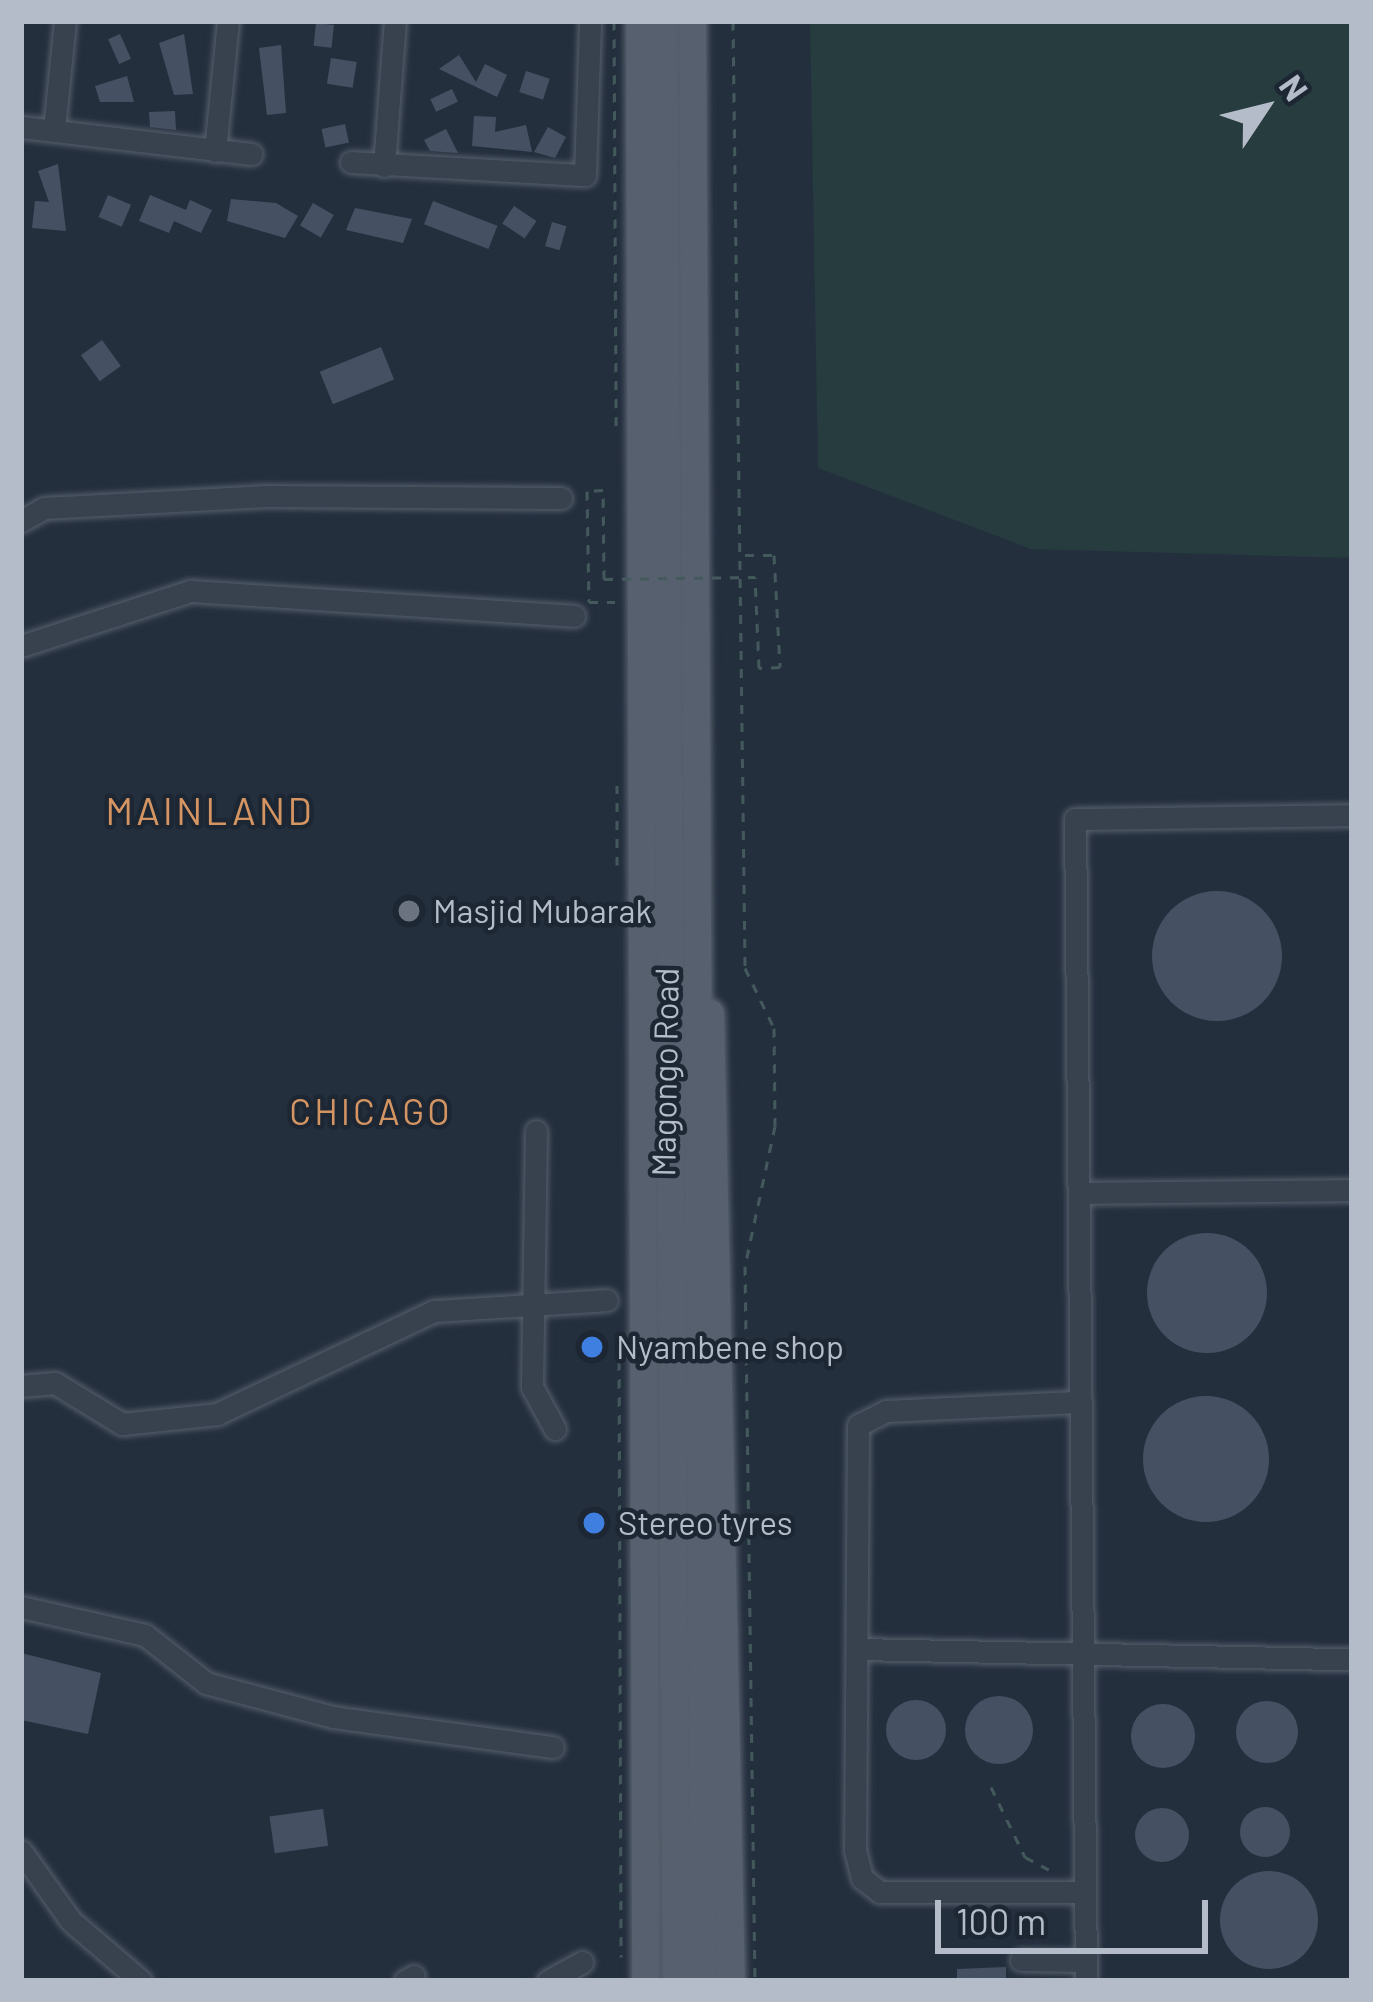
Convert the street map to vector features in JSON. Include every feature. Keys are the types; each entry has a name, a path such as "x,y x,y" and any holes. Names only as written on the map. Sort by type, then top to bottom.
{"main road":[{"path":"639,21 645,1981"},
{"path":"663,21 676,1981"},
{"name":"Magongo Road","path":"692,21 704,986 699,1486 703,1981"},
{"path":"704,986 718,1050 731,1981"}],"street":[{"path":"54,129 65,21"},
{"path":"215,151 228,21"},
{"path":"384,166 394,21"},
{"path":"351,163 585,176 590,21"},
{"path":"21,127 251,154"},
{"path":"21,521 44,508 263,496 561,498"},
{"path":"21,646 190,591 574,616"},
{"path":"1021,1960 1085,1971 1080,1892 1086,1653 1076,1402 1082,1192 1075,818 1352,815"},
{"path":"536,1131 532,1387 555,1429"},
{"path":"1082,1192 1352,1190"},
{"path":"21,1386 55,1383 122,1424 217,1414 434,1311 608,1300"},
{"path":"1076,1402 863,1419 858,1649 862,1878 880,1892 1080,1892"},
{"path":"21,1607 145,1635 206,1683 333,1717 553,1747"},
{"path":"858,1649 1352,1659"},
{"path":"21,1851 71,1921 141,1981"},
{"path":"548,1981 582,1962"}],"path":[{"path":"614,21 616,442"},
{"path":"733,21 745,968 774,1028 775,1126 745,1266 755,1981"},
{"path":"616,488 617,625"},
{"path":"617,602 589,602 587,491 603,490 604,579 755,577 759,668 780,667 774,555 743,555"},
{"path":"617,781 617,870"},
{"path":"619,1323 621,1981"},
{"path":"991,1787 1025,1856 1080,1892"}],"green space":[{"path":"810,21 1352,21 1352,558 1031,549 818,468"}],"building":[{"path":"316,23 334,25 331,48 314,46"},
{"path":"120,34 131,59 119,64 108,39"},
{"path":"184,34 193,94 174,95 159,43"},
{"path":"281,45 286,113 267,115 259,48"},
{"path":"459,55 476,82 485,64 507,75 497,97 439,69"},
{"path":"331,58 357,62 353,88 327,84"},
{"path":"526,71 550,79 543,100 519,92"},
{"path":"127,76 134,102 100,102 95,86"},
{"path":"452,89 458,102 436,112 430,99"},
{"path":"175,111 176,130 150,127 149,112"},
{"path":"474,116 496,117 495,132 526,125 532,152 472,146"},
{"path":"345,124 349,143 325,148 322,129"},
{"path":"548,127 566,137 555,158 534,152"},
{"path":"446,129 458,153 430,151 424,140"},
{"path":"58,164 66,231 32,228 35,201 49,202 38,171"},
{"path":"108,195 131,205 122,227 99,217"},
{"path":"150,195 186,210 190,200 212,210 201,233 174,221 169,233 139,221"},
{"path":"231,199 276,203 298,216 285,238 227,221"},
{"path":"433,201 497,226 488,249 424,224"},
{"path":"313,203 334,215 321,238 300,226"},
{"path":"514,206 536,221 525,239 502,223"},
{"path":"355,208 412,219 403,243 346,230"},
{"path":"552,222 566,226 560,250 545,246"},
{"path":"102,340 121,366 100,381 81,355"},
{"path":"381,347 394,379 333,404 320,372"},
{"path":"1217,891 1242,896 1263,910 1277,931 1282,956 1277,981 1263,1002 1242,1016 1217,1021 1192,1016 1171,1002 1157,981 1152,956 1157,931 1171,910 1192,896"},
{"path":"1207,1233 1230,1237 1250,1250 1263,1270 1267,1293 1263,1316 1250,1336 1230,1349 1207,1353 1184,1349 1164,1336 1151,1316 1147,1293 1151,1270 1164,1250 1184,1237"},
{"path":"1206,1396 1230,1401 1251,1414 1264,1435 1269,1459 1264,1483 1251,1504 1230,1517 1206,1522 1182,1517 1161,1504 1148,1483 1143,1459 1148,1435 1161,1414 1182,1401"},
{"path":"21,1653 101,1673 88,1734 21,1720"},
{"path":"999,1696 1023,1706 1033,1730 1023,1754 999,1764 975,1754 965,1730 975,1706"},
{"path":"916,1700 937,1709 946,1730 937,1751 916,1760 895,1751 886,1730 895,1709"},
{"path":"1267,1701 1289,1710 1298,1732 1289,1754 1267,1763 1245,1754 1236,1732 1245,1710"},
{"path":"1163,1704 1185,1714 1195,1736 1185,1758 1163,1768 1141,1758 1131,1736 1141,1714"},
{"path":"1265,1807 1283,1814 1290,1832 1283,1850 1265,1857 1247,1850 1240,1832 1247,1814"},
{"path":"1162,1808 1181,1816 1189,1835 1181,1854 1162,1862 1143,1854 1135,1835 1143,1816"},
{"path":"323,1809 328,1846 275,1853 270,1817"},
{"path":"1269,1871 1304,1885 1318,1920 1304,1955 1269,1969 1234,1955 1220,1920 1234,1885"},
{"path":"1006,1967 1006,1981 957,1981 957,1969"}],"place":[{"name":"Masjid Mubarak","path":"409,911"},
{"name":"Nyambene shop","path":"592,1347"},
{"name":"Stereo tyres","path":"594,1523"}],"district":[{"name":"MAINLAND","path":"210,810"},
{"name":"CHICAGO","path":"371,1111"}]}
